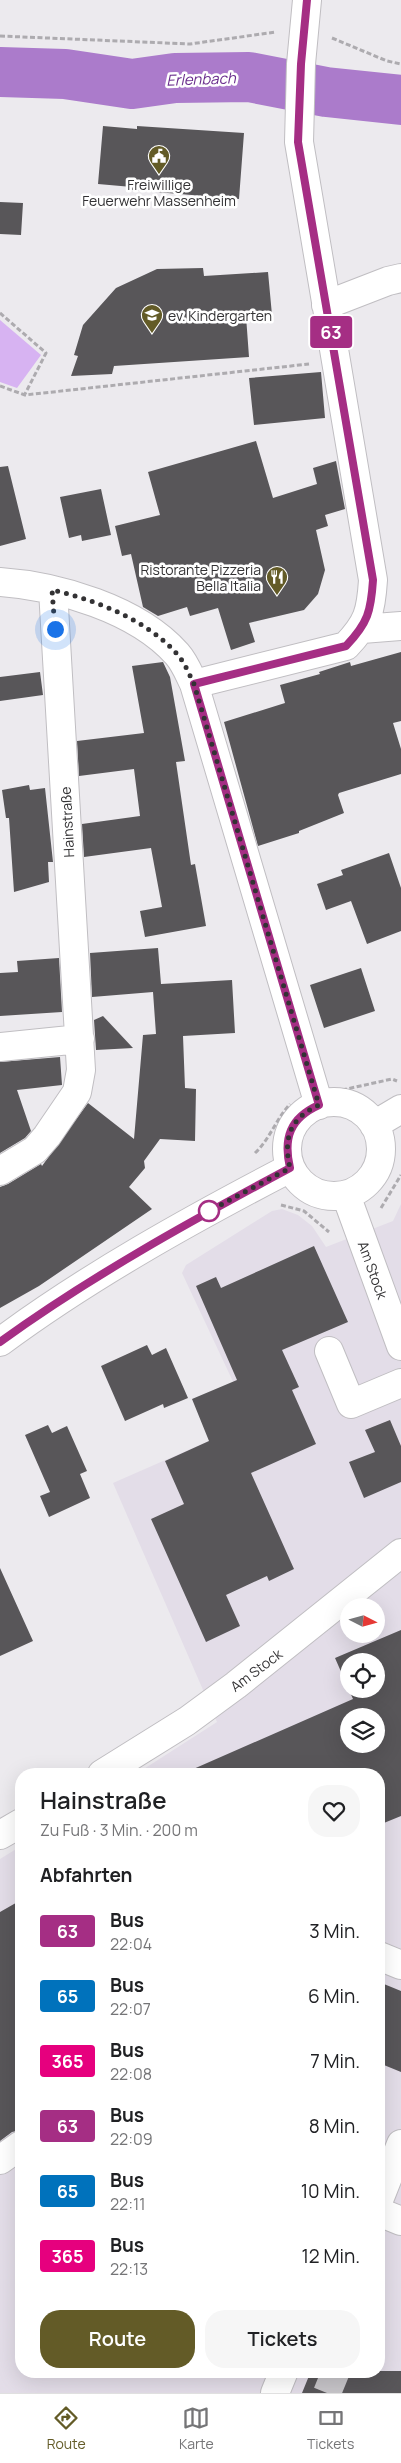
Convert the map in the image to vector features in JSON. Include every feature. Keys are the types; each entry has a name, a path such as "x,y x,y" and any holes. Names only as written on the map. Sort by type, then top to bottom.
{"street":[{"path":"194,684 346,646 362,629 371,610 373,580 300,150 298,114 307,0"},
{"path":"326,306 388,281 401,278"},
{"path":"0,582 52,590 109,609 145,628 178,655 194,684 319,1105"},
{"name":"Hainstraße","path":"0,1171 35,1150 71,1104 77,1092 79,1082 80,1039 52,590"},
{"path":"362,629 401,626"},
{"path":"0,1047 11,1048 80,1039"},
{"path":"331,1102 347,1104 362,1111 374,1125 380,1139 378,1164 367,1182 346,1195 330,1196 314,1192 301,1183 290,1168 286,1152 290,1132 299,1117 319,1105 331,1102"},
{"path":"374,1125 401,1108"},
{"path":"0,1342 38,1314 191,1222 290,1168"},
{"name":"Am Stock","path":"346,1195 401,1346"},
{"path":"329,1351 350,1404 401,1383"},
{"name":"Am Stock","path":"118,1768 236,1685 401,1553"},
{"path":"0,1835 15,1826"},
{"path":"385,1958 401,1965"},
{"path":"385,2185 401,2144"},
{"path":"0,2160 15,2149"},
{"path":"385,2214 401,2221"},
{"path":"275,2393 281,2378"}],"path":[{"path":"0,36 190,44 275,32 305,33 335,38 387,62 401,64"},
{"path":"0,313 46,353 25,395"},
{"path":"0,386 25,395 336,361"},
{"path":"272,1204 287,1205 304,1211 328,1232 356,1224 376,1215 401,1175"}],"shaded area":[{"path":"0,320 41,355 17,388 0,382"},
{"path":"401,1204 401,2393 0,2393 0,1859 15,1850 15,2378 385,2378 385,1768 145,1768 217,1722 113,1483 252,1422 182,1273 186,1265 272,1211 282,1209 298,1215 312,1226 326,1247 393,1221"}],"building":[{"path":"103,126 137,129 137,126 244,133 239,199 132,190 132,187 98,184"},
{"path":"0,202 23,203 21,235 0,234"},
{"path":"203,268 204,276 268,272 272,315 246,316 249,357 114,366 112,374 71,376 78,356 74,355 83,325 116,288 157,269"},
{"path":"321,372 325,418 254,425 249,378"},
{"path":"256,441 273,498 317,484 313,468 336,461 345,509 325,515 328,526 316,530 325,570 318,594 304,610 249,623 255,642 231,650 218,608 190,616 187,607 158,616 143,607 131,554 122,556 115,526 160,515 148,472"},
{"path":"8,466 26,539 0,546 0,467"},
{"path":"101,489 111,535 82,541 81,535 69,538 60,497"},
{"path":"401,652 401,721 393,723 401,749 401,774 339,793 344,813 299,831 299,833 258,846 224,722 285,703 280,685 320,674 319,672 350,662 351,666"},
{"path":"163,662 170,677 185,761 176,762 191,865 195,864 206,926 145,937 140,911 162,907 151,848 84,857 82,824 140,816 134,769 79,776 77,741 144,733 132,666"},
{"path":"40,672 43,695 0,701 0,677"},
{"path":"29,785 30,790 45,788 53,862 48,862 49,882 14,892 9,818 6,818 2,790"},
{"path":"389,853 401,888 401,931 367,944 351,901 326,910 317,884 343,875 341,870"},
{"path":"158,948 161,984 232,980 235,1033 183,1036 185,1088 196,1089 195,1141 160,1139 144,1161 145,1168 129,1187 152,1209 39,1286 0,1308 0,1187 41,1164 42,1166 88,1103 134,1139 143,1035 156,1034 153,992 92,997 90,953"},
{"path":"59,958 62,1012 0,1016 0,973 18,972 17,961"},
{"path":"361,968 375,1011 324,1028 310,985"},
{"path":"103,1016 133,1048 96,1050 94,1020"},
{"path":"60,1057 62,1085 17,1090 31,1131 25,1138 0,1153 0,1062"},
{"path":"314,1246 348,1322 282,1350 299,1387 292,1390 316,1444 251,1473 294,1569 269,1581 267,1576 226,1595 240,1626 206,1642 151,1519 184,1504 165,1461 209,1441 192,1399 237,1380 196,1286 216,1277 221,1288"},
{"path":"147,1345 152,1355 166,1348 188,1398 164,1408 163,1404 125,1421 101,1366"},
{"path":"390,1420 401,1446 401,1482 364,1498 349,1462 375,1452 365,1430"},
{"path":"48,1425 52,1433 67,1426 87,1471 80,1474 90,1498 49,1517 40,1496 50,1492 25,1435"},
{"path":"0,1568 33,1641 0,1656"},
{"path":"401,1630 401,1816 385,1823 385,1768 196,1768 353,1698 385,1698 385,1653 347,1653 370,1643 385,1643 385,1637"},
{"path":"340,1656 340,1669 335,1658"},
{"path":"15,1903 15,2131 0,2141 0,1912"},
{"path":"385,1984 401,1991 401,2072 385,2065"},
{"path":"385,2371 401,2371 401,2393 302,2393 308,2378 385,2378"}],"waterway":[{"name":"Erlenbach","path":"0,72 65,74 132,84 175,78 249,77 326,92 401,100"}],"tunnel":[{"path":"327,2393 333,2378"}],"bus line":[{"name":"63","path":"0,1342 38,1314 191,1222 290,1168 286,1152 290,1132 299,1117 307,1110 319,1105 194,684 346,646 362,629 371,610 373,580 298,142 301,64 307,0"}],"place":[{"name":"Freiwillige Feuerwehr Massenheim","path":"159,175"},
{"name":"ev. Kindergarten","path":"152,334"},
{"name":"Ristorante Pizzeria Bella Italia","path":"277,596"}],"route":[{"path":"55,629 52,590 82,598 109,609 145,628 165,642 178,655 187,670 194,684 319,1105 307,1110 299,1117 290,1132 286,1152 290,1168 209,1211"}]}
